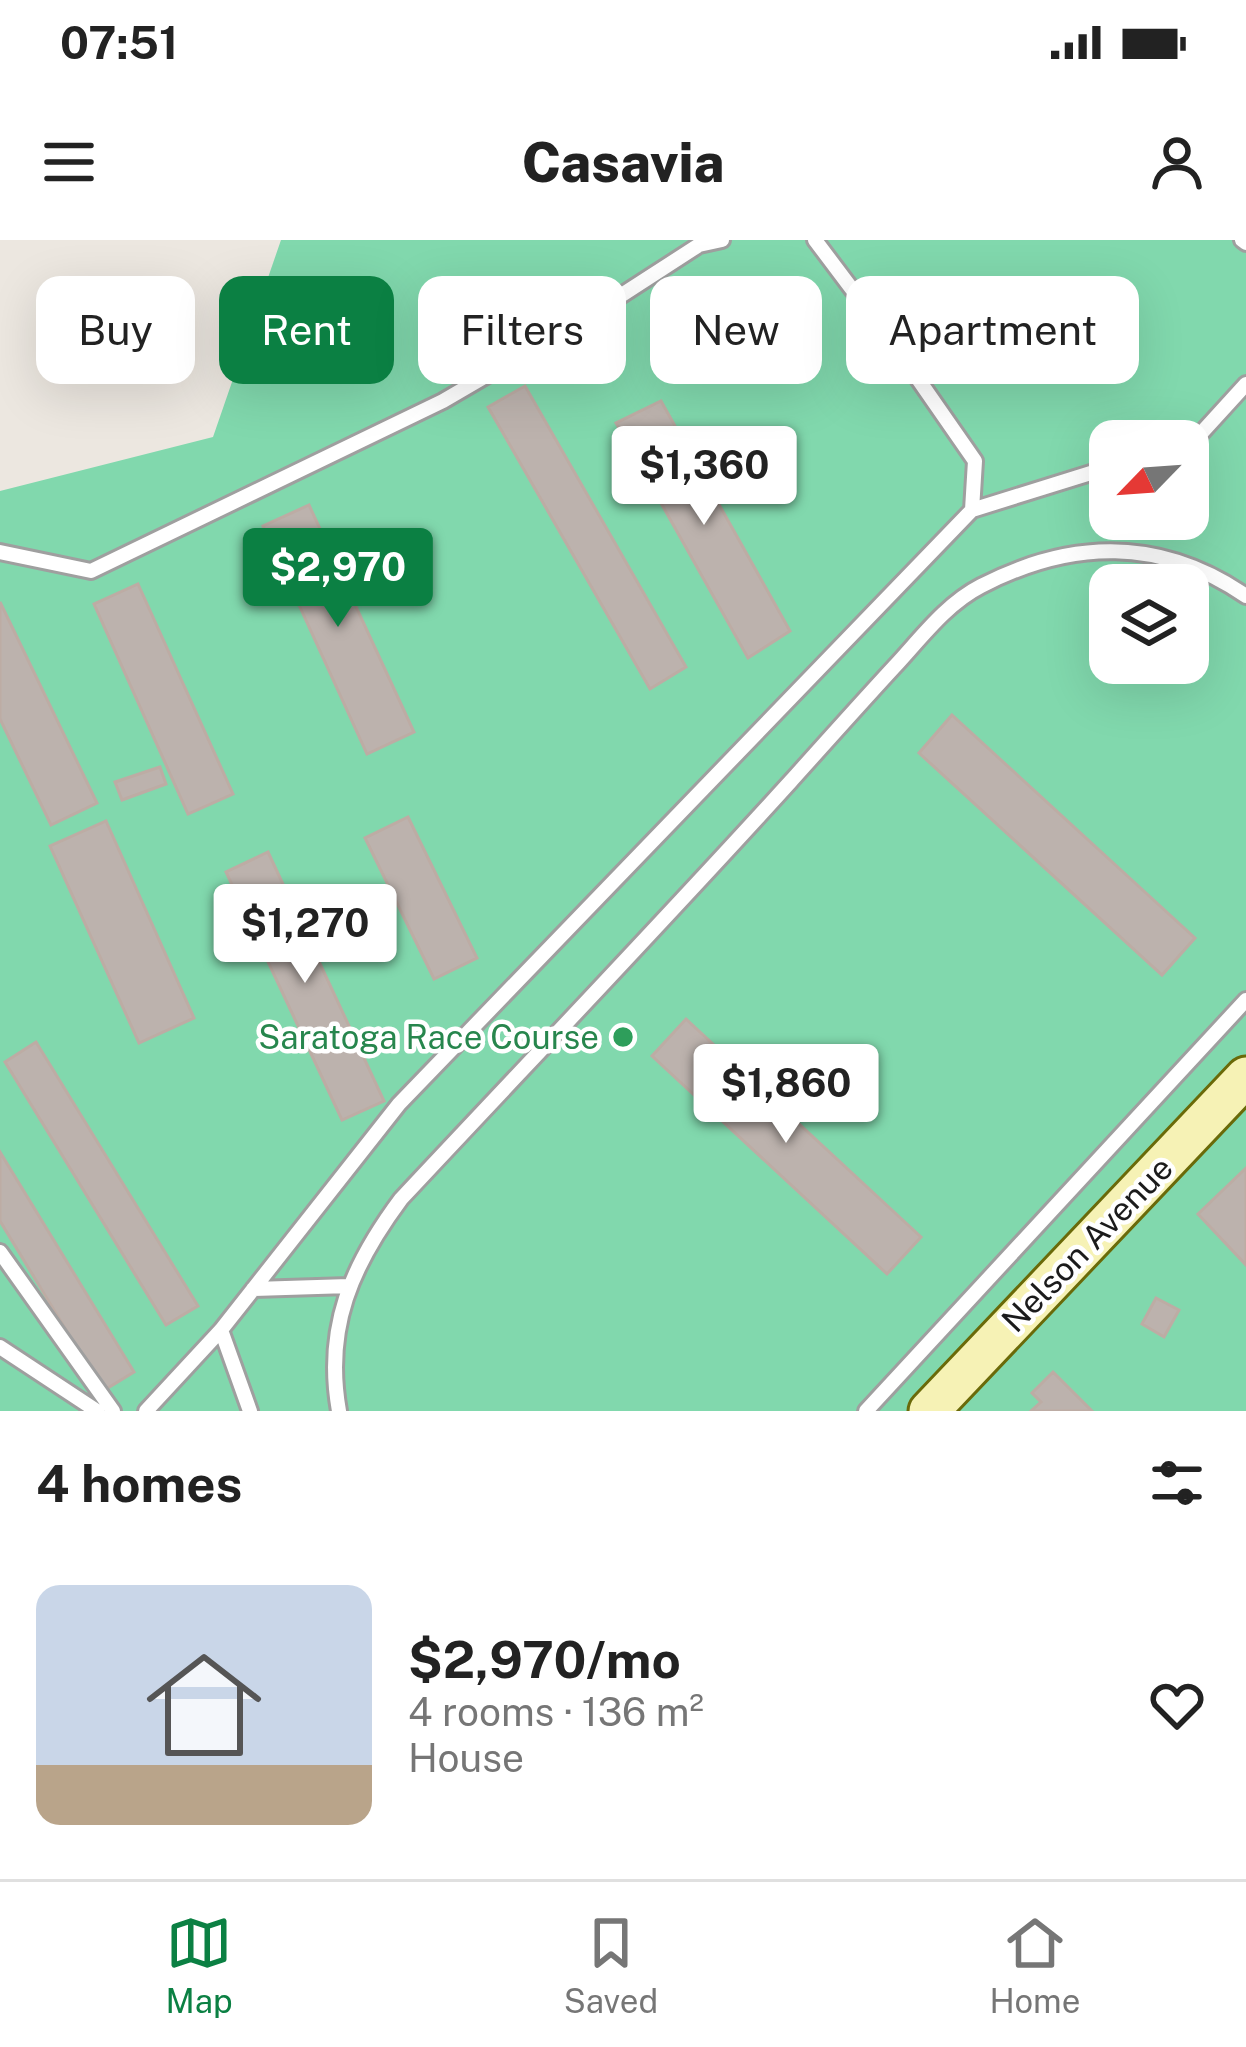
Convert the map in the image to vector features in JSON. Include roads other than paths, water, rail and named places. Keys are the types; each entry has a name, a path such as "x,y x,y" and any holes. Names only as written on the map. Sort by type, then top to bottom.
{"street":[{"name":"Nelson Avenue","path":"929,1411 1246,1077"}],"lane":[{"path":"0,552 91,571 443,401 699,245 722,240"},
{"path":"815,240 975,461 972,510"},
{"path":"1209,425 1246,384"},
{"path":"146,1411 221,1330 399,1104 972,510 1089,474"},
{"path":"338,1411 335,1360 349,1286 373,1238 401,1199 941,615 976,589 1035,561 1080,553 1130,552 1175,560 1221,579 1246,596"},
{"path":"866,1411 1246,1000"},
{"path":"0,1252 113,1411"},
{"path":"253,1289 349,1286"},
{"path":"221,1330 250,1411"},
{"path":"0,1347 97,1411"}],"place":[{"name":"Saratoga Race Course","path":"623,1037"}]}
